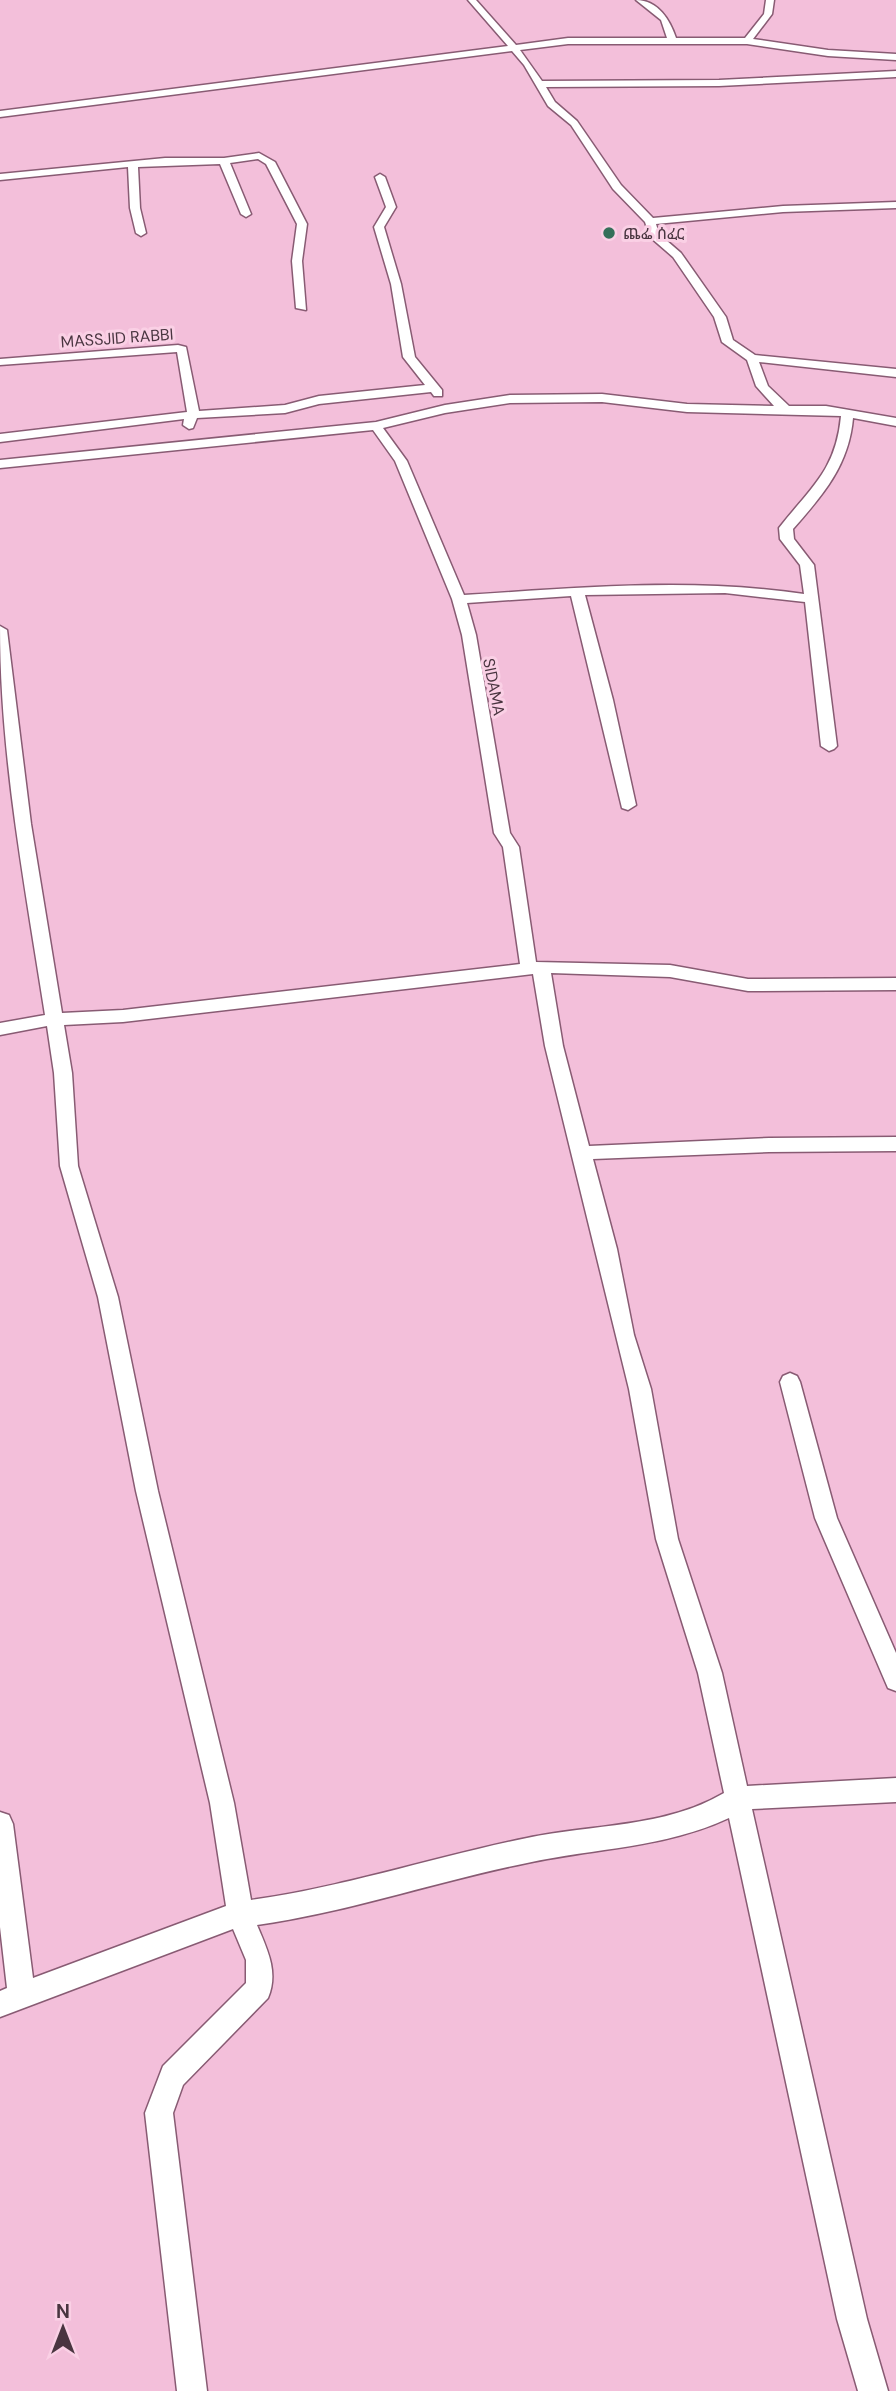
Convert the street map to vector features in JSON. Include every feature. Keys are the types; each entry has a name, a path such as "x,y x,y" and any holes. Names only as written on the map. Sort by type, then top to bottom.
{"street":[{"path":"472,0 528,64 551,104 574,123 617,187 650,221 654,234 677,255 720,317 722,331 728,342 752,358 896,373"},
{"path":"640,0 665,19 672,39"},
{"path":"747,41 768,14 770,0"},
{"path":"0,114 568,41 747,41 828,53 896,57"},
{"path":"540,84 719,83 896,74"},
{"path":"0,177 178,160 224,161 259,156 270,162 302,225 297,261 302,308"},
{"path":"224,161 246,214"},
{"path":"133,165 135,183 132,203 141,233"},
{"path":"380,177 391,207 379,227 396,284 401,327 409,357 431,388 444,398 445,409"},
{"path":"650,221 783,209 896,205"},
{"name":"MASSJID RABBI","path":"0,362 182,349 186,365 185,380 194,407 188,430 193,442"},
{"path":"752,358 758,383 766,395 784,408"},
{"path":"0,438 191,415 285,409 319,400 431,388"},
{"path":"0,464 69,459 193,442 376,426 445,409 510,399 634,399 709,409 784,408 847,413 896,422"},
{"path":"829,746 807,565 787,539 786,528 834,471 846,443 847,413"},
{"name":"SIDAMA","path":"376,426 401,461 459,598 469,635 502,833 512,847 535,968 640,1390 667,1539 710,1673 852,2319 873,2391"},
{"path":"459,598 577,593 768,591 812,599"},
{"path":"577,593 606,700 628,805"},
{"path":"0,630 23,824 63,1073 69,1166 108,1297 147,1491 222,1803 240,1914 259,1960 259,1989 173,2076 159,2113 165,2189 192,2391"},
{"path":"0,1028 54,1018 123,1016 535,968 670,971 762,985 896,984"},
{"path":"582,1153 769,1145 896,1144"},
{"path":"790,1382 825,1518 896,1680"},
{"path":"0,1824 11,2001 240,1914 313,1904 528,1850 657,1831 719,1810 739,1798 896,1790"}],"place":[{"name":"ጨፌ ሰፈር","path":"609,233"}]}
